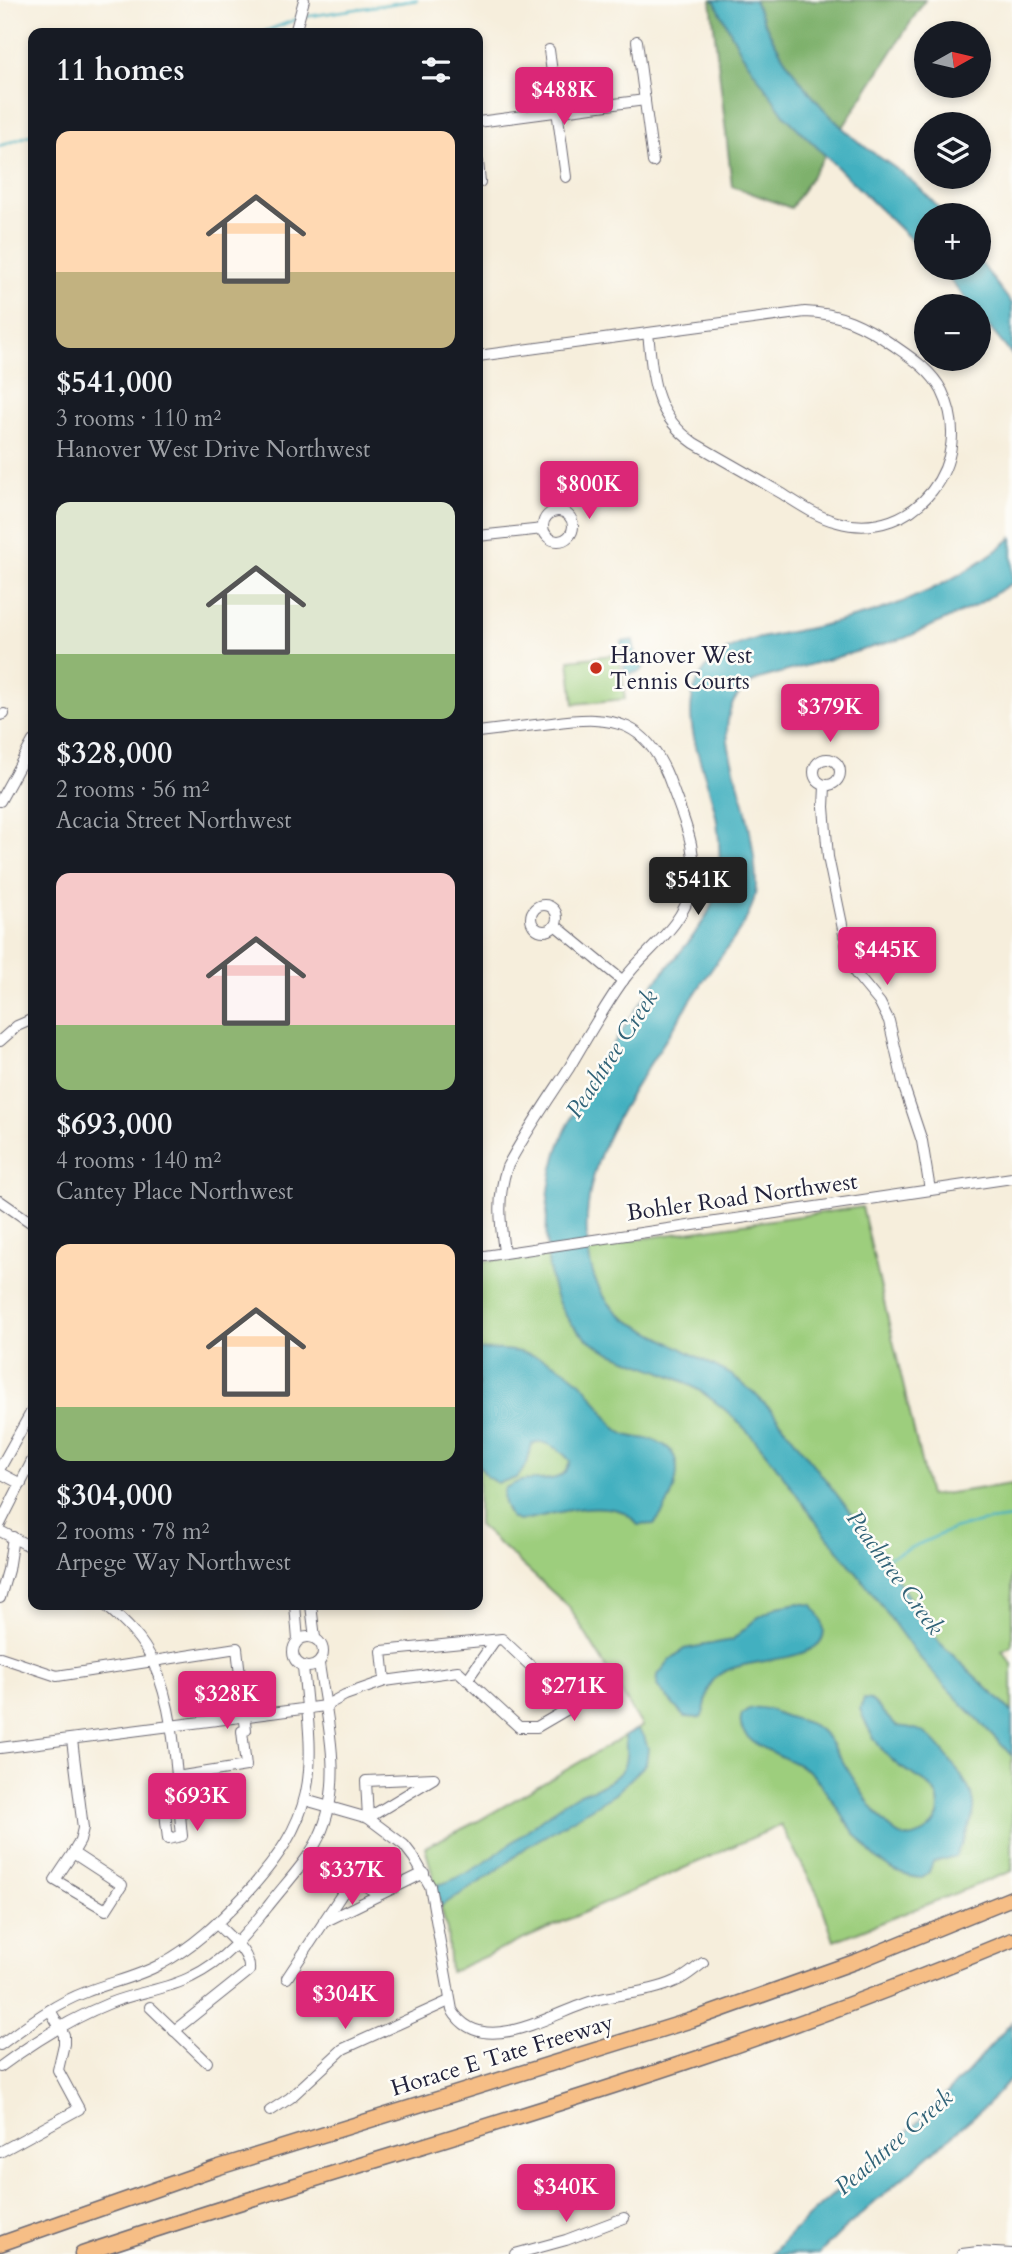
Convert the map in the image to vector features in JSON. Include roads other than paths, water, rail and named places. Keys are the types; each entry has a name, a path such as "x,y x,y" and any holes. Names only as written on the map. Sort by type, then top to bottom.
{"highway":[{"name":"Horace E Tate Freeway","path":"0,2244 216,2168 717,2012 860,1961 1012,1898"},
{"path":"82,2254 336,2171 702,2057 933,1973 1005,1943"}],"street":[{"path":"296,28 304,0"},
{"path":"637,41 653,162"},
{"path":"550,50 566,177"},
{"path":"483,121 645,100"},
{"path":"483,355 648,333 805,312 833,314 859,323 918,362 941,389 950,410 953,432 951,454 944,474 922,503 892,520 856,526 822,517 694,443 676,428 664,412 656,393 648,333"},
{"path":"483,535 543,529"},
{"path":"483,731 582,719 601,719 631,729 644,738 660,757 690,836 694,858 694,878 688,902 676,923 623,981 507,1167 499,1204 504,1252"},
{"path":"0,801 28,750"},
{"path":"825,786 828,858 849,958 856,974 880,1003 889,1021 905,1090 922,1141 930,1190"},
{"path":"555,925 623,981"},
{"path":"0,1041 17,1026 28,1021"},
{"name":"Bohler Road Northwest","path":"483,1255 1012,1178"},
{"path":"0,1201 28,1221"},
{"path":"21,1484 0,1471 28,1418"},
{"path":"0,1524 28,1469"},
{"path":"0,1531 28,1545"},
{"path":"0,1598 13,1537"},
{"path":"110,1610 132,1630 153,1661 163,1691 171,1727 182,1836 168,1839 163,1794"},
{"path":"296,1610 299,1640"},
{"path":"312,1610 315,1638"},
{"path":"307,1636 315,1638 324,1650 323,1657 319,1664 303,1667 293,1654 294,1646 307,1636"},
{"path":"0,1748 325,1706 345,1695 385,1681 458,1671 519,1727 537,1727 573,1706 502,1639 382,1651 385,1681"},
{"path":"467,1679 495,1640"},
{"path":"0,1657 57,1675 237,1648 246,1717 246,1730 242,1731 246,1766 176,1777"},
{"path":"0,2067 60,2025 110,2003 170,1987 214,1964 237,1944 308,1855 319,1836 329,1808 333,1768 319,1664"},
{"path":"0,2045 50,2010 85,1992 160,1965 190,1947 217,1924 278,1857 294,1831 305,1800 312,1757 303,1667"},
{"path":"72,1740 83,1828 80,1841 55,1880 106,1910 122,1885 73,1853"},
{"path":"434,1778 379,1811 368,1818 366,1782 434,1778"},
{"path":"305,1800 368,1818 404,1845 430,1886 449,2001 456,2017 470,2028 488,2032 515,2030 539,2024 565,2010 591,2001 670,1984 703,1963"},
{"path":"324,1922 424,1873"},
{"path":"287,1978 352,1879 380,1894"},
{"path":"174,2031 248,1971 250,1964 247,1956 217,1924"},
{"path":"270,2111 290,2098 343,2049 449,2001"},
{"path":"150,2007 207,2062"},
{"path":"0,2152 79,2109 58,2070 64,2044 60,2025 50,2010"},
{"path":"515,2254 566,2240 624,2218"},
{"path":"962,2254 1012,2254"}],"water":[{"path":"714,0 754,0 784,57 824,109 861,144 901,172 914,183 914,189 921,189 934,203 914,203 914,242 785,116 742,54"},
{"path":"991,276 1012,304 1012,355 991,330 991,294 962,294 949,280 991,280"},
{"name":"Peachtree Creek","path":"1012,538 1012,583 975,606 905,638 759,679 742,691 732,705 728,721 728,739 746,811 756,876 751,909 739,932 643,1074 607,1140 591,1186 587,1237 590,1262 597,1284 617,1312 627,1320 730,1374 773,1412 878,1548 923,1621 940,1643 1012,1712 1012,1756 921,1659 776,1465 728,1412 696,1388 607,1351 573,1326 556,1297 546,1236 552,1173 570,1121 620,1033 656,981 700,926 711,906 717,886 717,822 694,740 691,719 692,699 698,680 711,662 731,648 755,639 871,613 909,599 963,572"},
{"path":"633,640 635,653 644,668 639,672 625,674 621,642"},
{"path":"483,1350 526,1353 569,1372 592,1395 618,1430 627,1435 658,1442 669,1449 675,1458 677,1469 672,1493 661,1515 654,1524 638,1525 624,1512 609,1508 583,1508 518,1521 511,1518 503,1500 505,1488 521,1481 557,1478 567,1469 570,1461 553,1446 532,1444 527,1464 517,1478 497,1483 483,1471"},
{"path":"798,1603 813,1605 823,1626 821,1641 810,1650 748,1664 715,1678 701,1718 684,1717 657,1686 658,1675 670,1660 684,1649 732,1640 757,1618 777,1607"},
{"path":"864,1699 871,1700 896,1726 916,1729 929,1737 953,1765 972,1796 973,1816 956,1856 933,1862 928,1874 922,1878 903,1874 886,1866 859,1839 813,1775 805,1768 755,1743 746,1735 741,1725 742,1714 759,1708 819,1729 884,1822 906,1837 916,1836 929,1829 935,1821 939,1812 938,1799 929,1786 894,1762 878,1744 860,1709"},
{"path":"637,1729 644,1736 648,1749 646,1764 615,1794 528,1846 491,1875 441,1906 435,1886 473,1870 555,1809 613,1779 626,1760 625,1736"},
{"path":"1012,2022 1012,2077 988,2104 819,2254 772,2254 820,2205 936,2105"}],"waterway":[{"path":"303,17 417,0"},
{"path":"274,28 297,19"},
{"path":"0,146 28,136"},
{"name":"Peachtree Creek","path":"883,1560 953,1529 1012,1518"}],"place":[{"name":"Hanover West Tennis Courts","path":"596,668"}]}
